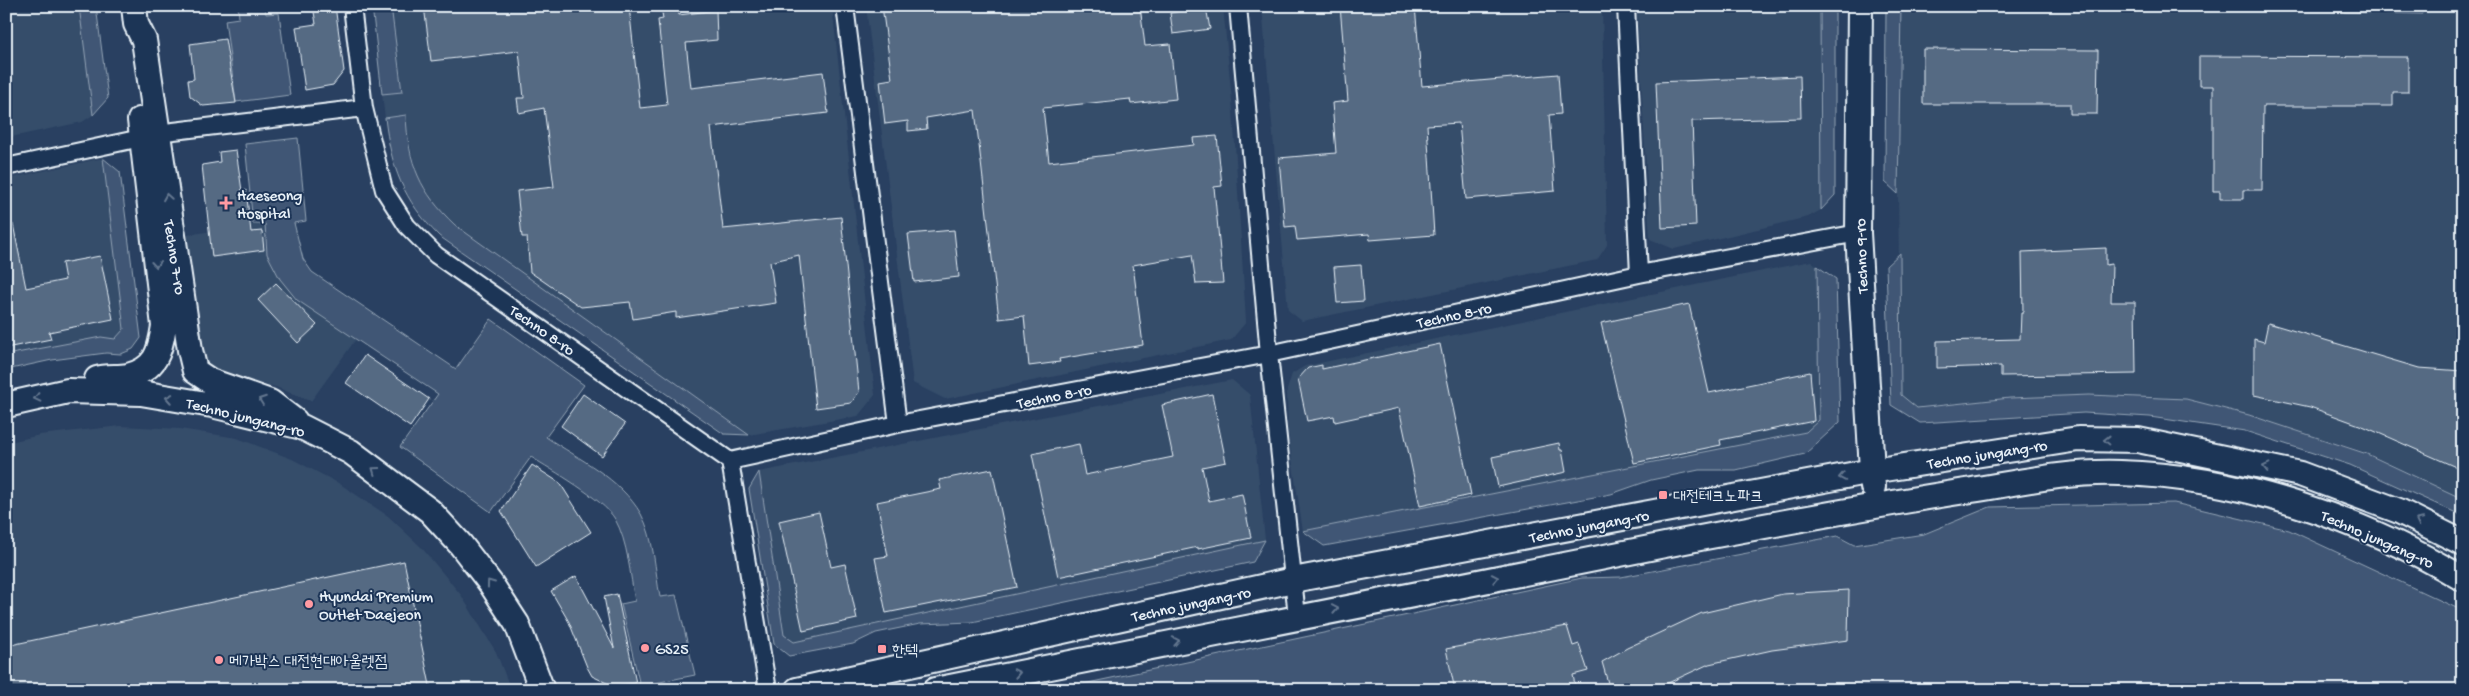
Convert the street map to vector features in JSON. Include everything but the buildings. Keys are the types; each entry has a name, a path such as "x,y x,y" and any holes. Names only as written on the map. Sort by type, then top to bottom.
{"main road":[{"name":"Techno 9-ro","path":"1860,6 1858,233 1874,505"},
{"name":"Techno 7-ro","path":"68,391 99,378 128,376 148,368 160,350 164,326 149,136 144,40 135,15"},
{"name":"Techno 7-ro","path":"149,136 195,371 210,381 270,402 302,427"},
{"name":"Techno jungang-ro","path":"6,405 68,391 141,393 212,405 302,427 351,452 430,511 461,545 491,584 517,624 542,690"},
{"name":"Techno jungang-ro","path":"797,690 1293,580 1872,471 2078,439 2138,440 2300,474 2399,510 2463,542"},
{"name":"Techno jungang-ro","path":"935,690 1297,616 1874,505 2080,472 2124,473 2210,481 2302,505 2376,536 2463,579"},
{"path":"517,624 534,641 560,690"}],"street":[{"name":"Techno 8-ro","path":"352,6 364,108 384,190 407,226 436,255 730,461 898,424 1269,354 1639,274 1858,233"},
{"path":"845,6 898,424"},
{"path":"1626,6 1639,274"},
{"path":"1238,8 1269,354 1297,616"},
{"path":"6,167 149,136 364,108"},
{"path":"730,461 768,690"}],"shaded area":[{"path":"6,6 79,6 93,115 82,122 6,138"},
{"path":"79,6 96,6 108,98 93,115"},
{"path":"238,6 265,6 266,14 279,13 290,95 236,102 225,20 239,18"},
{"path":"372,6 391,6 402,92 382,94"},
{"path":"391,6 832,6 875,395 858,416 749,435 455,225 434,205 417,177 407,130 406,115 385,118 382,94 402,92"},
{"path":"866,6 1223,6 1233,112 1246,322 1231,340 945,399 913,383"},
{"path":"1262,6 1602,6 1607,245 1597,260 1302,321 1288,310"},
{"path":"1637,6 1820,6 1821,210 1808,217 1674,249 1650,239"},
{"path":"1820,6 1835,6 1835,195 1821,210"},
{"path":"1886,6 1901,6 1898,194 1885,182"},
{"path":"1901,6 2463,6 2463,499 2367,453 2249,415 2186,399 2089,395 2010,398 1917,408 1901,395 1898,194"},
{"path":"2344,6 2422,6 2422,14 2344,12"},
{"path":"406,115 410,148 418,176 433,201 455,225 749,435 724,434 439,236 416,209 395,167 385,118"},
{"path":"298,138 306,221 294,223 303,259 312,272 456,369 491,319 584,385 546,437 598,470 622,490 641,514 649,533 660,597 676,595 695,675 640,686 621,604 635,601 626,548 615,519 609,511 589,494 531,457 491,512 400,447 438,394 297,300 280,279 267,254 265,224 253,224 245,144"},
{"path":"103,158 124,329 115,339 101,337 6,355 6,179"},
{"path":"103,158 120,172 141,338 133,349 121,354 106,353 52,360 6,370 6,355 101,337 115,339 124,329"},
{"path":"265,223 267,254 297,300 356,339 311,401 276,387 221,374 209,366 202,356 187,235"},
{"path":"1900,253 1901,395 1917,408 2010,398 2089,395 2186,399 2249,415 2367,454 2463,499 2463,516 2350,465 2245,431 2150,417 2084,413 1920,423 1891,405 1886,266"},
{"path":"1811,261 1817,266 1819,420 1806,432 1303,531 1288,433 1287,390 1292,374 1305,366"},
{"path":"1817,266 1836,279 1840,422 1805,454 1736,470 1699,470 1651,480 1611,494 1324,546 1303,531 1806,432 1819,420"},
{"path":"1232,380 1250,395 1265,540 794,642 784,635 759,472"},
{"path":"121,426 180,429 237,438 292,459 340,484 388,516 421,547 461,595 496,652 511,690 6,690 6,443 40,435"},
{"path":"759,472 784,635 794,642 1265,540 1253,562 972,622 920,624 876,633 853,644 789,656 774,644 749,489"},
{"path":"2174,503 2289,530 2463,611 2463,690 1055,690 1582,578 1621,577 1837,536 1854,545 1924,534 1990,507"}],"place":[{"name":"Haeseong Hospital","path":"226,203"},
{"name":"대전테크노파크","path":"1663,495"},
{"name":"Hyundai Premium Outlet Daejeon","path":"309,604"},
{"name":"GS25","path":"645,648"},
{"name":"한텍","path":"882,649"},
{"name":"메가박스 대전현대아울렛점","path":"219,660"}]}
